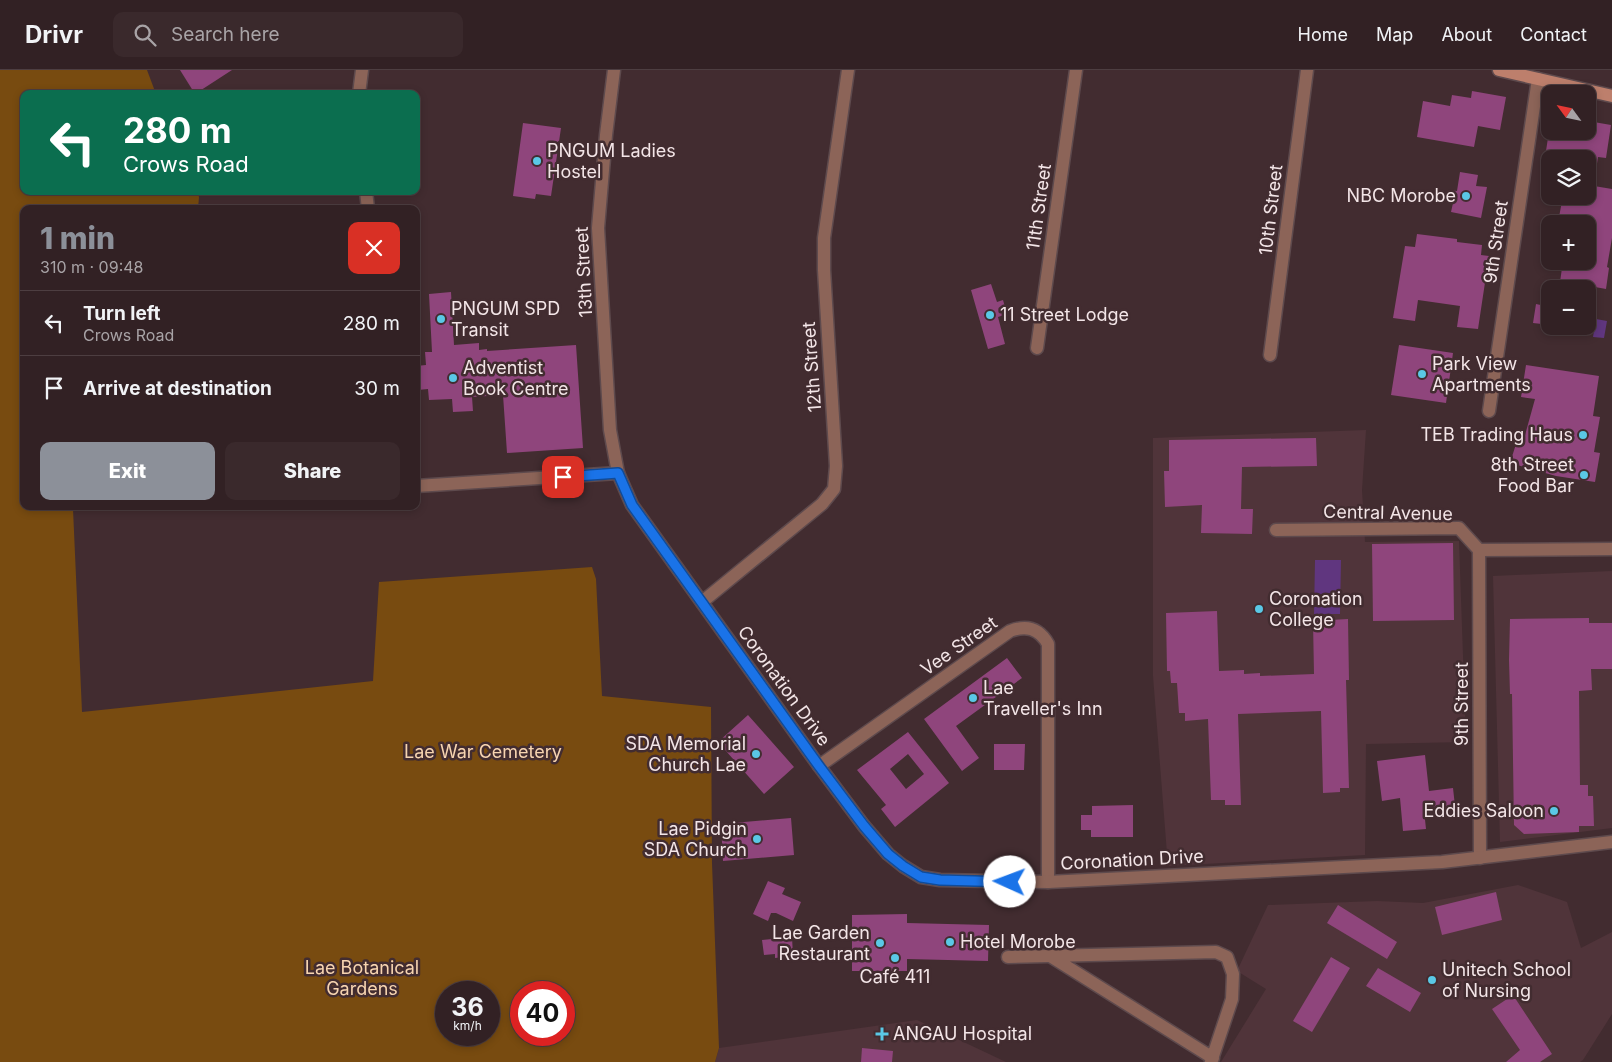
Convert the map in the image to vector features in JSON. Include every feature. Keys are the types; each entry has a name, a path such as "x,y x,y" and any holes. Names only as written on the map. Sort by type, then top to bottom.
{"main road":[{"path":"1498,70 1612,96"}],"street":[{"path":"360,90 362,70"},
{"name":"13th Street","path":"614,70 598,228 610,430 618,473"},
{"name":"12th Street","path":"702,602 822,504 834,489 836,466 824,270 824,238 848,70"},
{"name":"11th Street","path":"1037,348 1076,70"},
{"name":"10th Street","path":"1270,355 1307,70"},
{"name":"9th Street","path":"1489,411 1538,79"},
{"path":"420,486 618,473"},
{"name":"Coronation Drive","path":"618,473 632,505 819,766 864,826 888,854 921,877 940,880 1048,882 1442,862 1612,842"},
{"name":"Central Avenue","path":"1276,530 1458,528 1478,550"},
{"path":"1478,550 1612,550"},
{"name":"9th Street","path":"1478,550 1480,858"},
{"name":"Vee Street","path":"819,766 1010,631 1019,628 1033,629 1040,633 1048,644 1048,882"},
{"path":"1008,957 1216,952 1227,957 1233,974 1232,999 1212,1060 1050,956"}],"shaded area":[{"path":"1596,319 1607,321 1604,338 1593,337 1596,335"},
{"name":"Coronation College","path":"1366,430 1362,490 1365,542 1459,541 1466,742 1366,744 1365,855 1168,866 1153,676 1153,438"},
{"path":"1315,560 1341,560 1340,614 1314,614"},
{"path":"1612,571 1612,828 1500,842 1493,576"},
{"name":"Unitech School of Nursing","path":"1518,885 1567,902 1581,948 1612,932 1612,1014 1580,1062 1221,1062 1266,989 1237,971 1268,905 1377,901 1423,903"},
{"name":"ANGAU Hospital","path":"917,1020 1006,1062 715,1062 719,1048"}],"green space":[{"path":"0,70 147,70 154,90 20,90 20,195 198,195 199,197 198,205 20,205 20,510 73,510 82,712 373,681 379,582 592,567 596,579 602,696 711,707 712,863 719,1048 715,1062 0,1062"}],"building":[{"path":"180,70 232,70 201,90 192,90"},
{"path":"1472,91 1506,97 1500,130 1478,126 1474,147 1417,137 1423,101 1450,106 1452,95 1471,98"},
{"path":"1596,122 1611,125 1606,158 1598,157 1596,170 1596,150 1546,150 1548,140 1596,140"},
{"name":"PNGUM Ladies Hostel","path":"523,123 561,128 551,196 536,194 535,199 513,196"},
{"name":"NBC Morobe","path":"1460,172 1478,175 1476,186 1487,187 1481,218 1451,212 1453,203 1446,202 1448,190 1457,191"},
{"path":"1596,186 1612,189 1612,238 1607,267 1609,268 1606,289 1596,287 1596,280 1560,280 1562,270 1596,270 1596,215 1559,215 1561,205 1596,205"},
{"path":"1417,234 1457,239 1457,242 1482,245 1481,255 1489,256 1478,329 1457,327 1460,306 1418,300 1415,321 1393,318 1405,246 1415,247"},
{"name":"11 Street Lodge","path":"991,284 997,302 1003,300 1007,314 998,317 1005,344 988,349 971,290"},
{"path":"451,292 454,345 479,343 479,350 487,349 487,351 576,345 583,448 507,453 503,395 472,397 473,411 453,412 452,399 429,400 428,389 420,390 420,366 426,365 425,352 432,352 429,294"},
{"path":"1536,304 1541,305 1541,324 1533,323"},
{"name":"Park View Apartments","path":"1399,345 1453,353 1446,403 1391,395"},
{"path":"1526,365 1599,376 1593,416 1600,417 1594,452 1600,453 1595,482 1556,476 1510,463 1516,444 1522,446 1535,399 1521,397"},
{"path":"1316,438 1317,466 1242,467 1241,509 1253,509 1252,534 1201,533 1202,505 1165,507 1164,471 1169,471 1169,440"},
{"path":"1453,543 1454,620 1373,621 1372,544"},
{"path":"1217,611 1219,671 1244,670 1244,674 1260,673 1260,676 1314,674 1313,621 1348,619 1349,680 1346,680 1349,788 1340,788 1340,792 1323,793 1321,711 1238,714 1241,805 1225,805 1225,800 1211,800 1208,719 1185,721 1185,713 1179,713 1177,683 1171,683 1170,671 1167,671 1166,613"},
{"path":"1589,618 1589,623 1612,623 1612,669 1591,669 1592,690 1579,691 1580,785 1588,785 1588,796 1593,796 1594,826 1579,826 1579,832 1524,834 1514,825 1512,694 1510,694 1509,660 1510,619"},
{"name":"Lae Traveller's Inn","path":"1007,658 1022,678 956,726 979,758 962,771 924,719"},
{"name":"SDA Memorial Church Lae","path":"748,715 794,767 764,794 718,742"},
{"path":"908,732 949,783 895,827 881,809 886,805 857,770","holes":["908,754 924,774 906,789 890,769"]},
{"name":"Lae Traveller's Inn","path":"994,744 1025,744 1024,770 994,770"},
{"path":"1425,755 1429,791 1453,788 1455,806 1424,810 1426,829 1403,831 1400,798 1382,801 1377,761"},
{"path":"1133,805 1133,837 1091,837 1091,830 1081,830 1081,815 1092,815 1092,806"},
{"name":"Lae Pidgin SDA Church","path":"791,818 794,855 723,861 721,824"},
{"path":"768,881 785,888 782,894 801,902 793,921 776,913 771,913 768,921 753,914"},
{"path":"1496,892 1502,920 1442,935 1435,907"},
{"path":"1338,905 1397,942 1387,959 1327,923"},
{"path":"907,914 907,923 989,925 988,961 907,959 907,971 852,971 852,915"},
{"path":"792,937 793,956 775,958 775,954 764,955 762,940"},
{"path":"1331,957 1350,968 1312,1032 1293,1021"},
{"path":"1378,968 1421,993 1410,1012 1366,986"},
{"path":"1513,995 1552,1054 1540,1062 1506,1062 1520,1050 1492,1009"},
{"path":"862,1048 893,1051 892,1062 861,1062"}],"place":[{"name":"PNGUM Ladies Hostel","path":"537,161"},
{"name":"NBC Morobe","path":"1466,196"},
{"name":"11 Street Lodge","path":"990,315"},
{"name":"PNGUM SPD Transit","path":"441,319"},
{"name":"Park View Apartments","path":"1422,374"},
{"name":"Adventist Book Centre","path":"453,378"},
{"name":"TEB Trading Haus","path":"1583,435"},
{"name":"8th Street Food Bar","path":"1584,475"},
{"name":"Coronation College","path":"1259,609"},
{"name":"Lae Traveller's Inn","path":"973,698"},
{"name":"SDA Memorial Church Lae","path":"756,754"},
{"name":"Eddies Saloon","path":"1554,811"},
{"name":"Lae Pidgin SDA Church","path":"757,839"},
{"name":"Hotel Morobe","path":"950,942"},
{"name":"Lae Garden Restaurant","path":"880,943"},
{"name":"Café 411","path":"895,958"},
{"name":"Unitech School of Nursing","path":"1432,980"},
{"name":"ANGAU Hospital","path":"882,1034"}],"route":[{"path":"563,477 618,473 632,505 819,766 864,826 888,854 921,877 940,880 1010,882"}],"park label":[{"name":"Lae War Cemetery","path":"483,752"},
{"name":"Lae Botanical Gardens","path":"362,978"}]}
